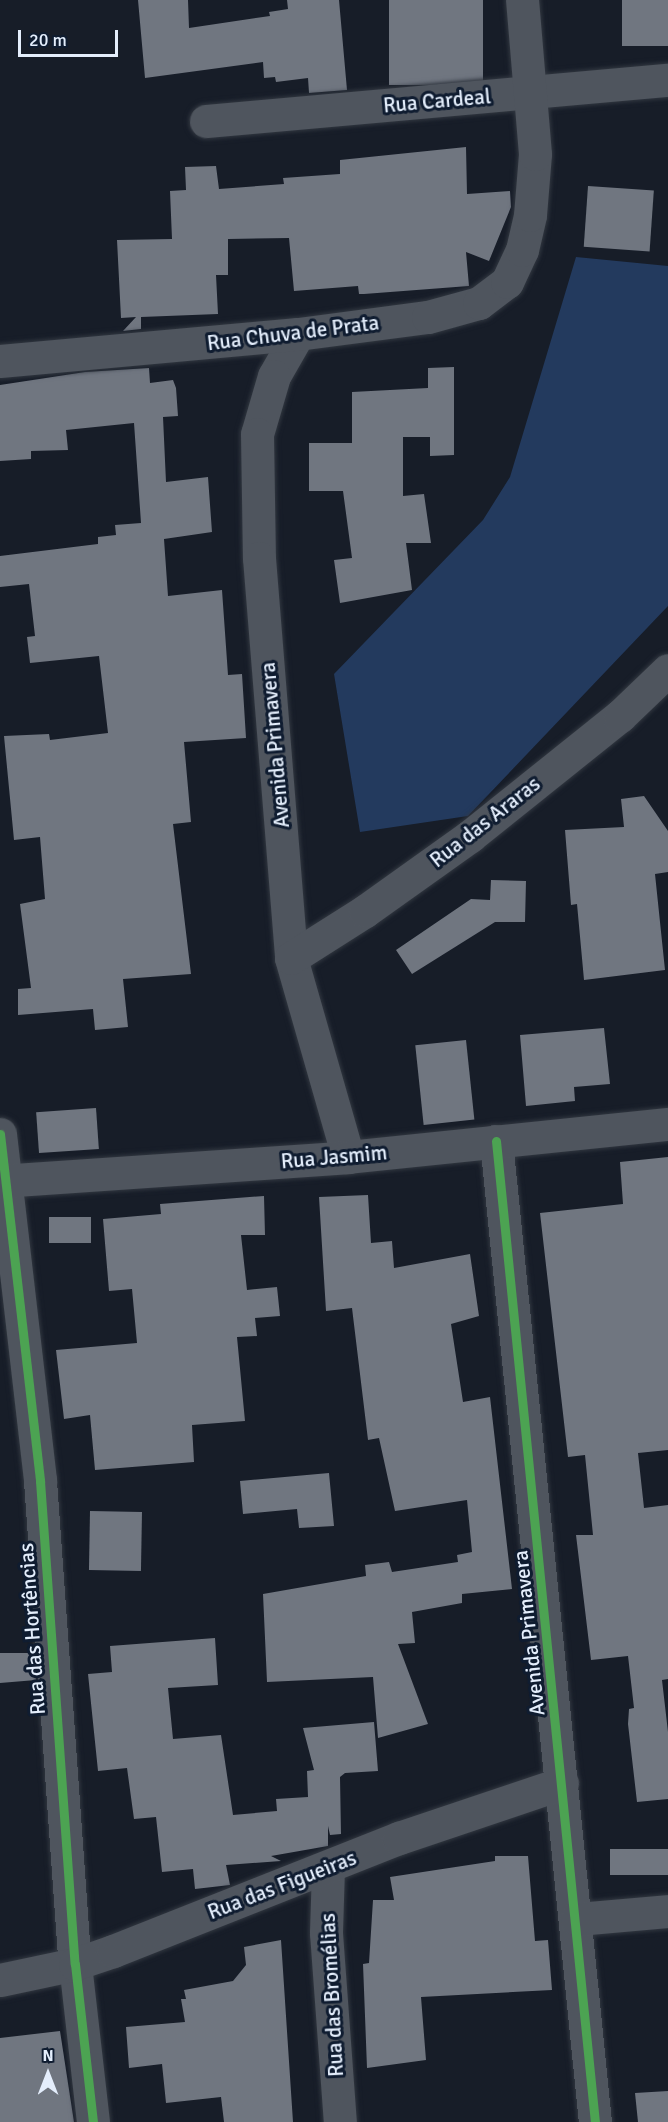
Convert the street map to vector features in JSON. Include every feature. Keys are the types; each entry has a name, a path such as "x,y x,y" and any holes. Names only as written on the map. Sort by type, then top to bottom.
{"street":[{"path":"522,0 530,93"},
{"name":"Rua Cardeal","path":"206,121 668,80"},
{"name":"Rua Chuva de Prata","path":"0,361 298,334 428,317 479,303 507,282 522,250 530,215 536,154 530,93"},
{"name":"Avenida Primavera","path":"298,334 274,376 257,434 255,475 291,958 348,1157"},
{"name":"Rua das Araras","path":"291,958 365,911 470,836 620,716 668,669"},
{"name":"Rua Jasmim","path":"3,1181 348,1157 668,1124"},
{"name":"Rua das Hortências","path":"0,1134 3,1181 40,1482 75,1964 93,2122"},
{"name":"Avenida Primavera","path":"496,1142 577,1919 595,2122"},
{"name":"Rua das Figueiras","path":"0,1980 75,1964 328,1868 399,1838 562,1784"},
{"name":"Rua das Bromélias","path":"328,1868 326,1933 340,2122"},
{"path":"577,1919 668,1911"}],"shaded area":[{"path":"576,257 668,266 668,606 468,816 360,832 334,674 483,520 510,477"}],"building":[{"path":"138,0 188,0 189,28 270,16 269,12 288,9 287,0 339,0 347,90 309,93 308,78 276,82 275,77 264,78 263,62 145,78"},
{"path":"389,0 483,0 483,85 389,85"},
{"path":"622,0 668,0 668,46 622,46"},
{"path":"466,147 467,194 510,191 511,207 489,261 466,252 469,286 364,294 359,294 358,286 294,291 289,238 228,239 228,275 216,275 218,314 141,317 141,329 123,331 136,317 121,318 117,240 172,239 170,191 186,190 185,167 216,166 219,189 284,184 283,178 340,174 340,160"},
{"path":"588,186 654,191 650,251 584,247"},
{"path":"454,367 454,455 430,456 430,437 403,437 403,496 424,494 431,543 406,543 412,590 340,603 334,560 352,558 343,491 309,491 309,443 352,443 352,392 428,388 428,368"},
{"path":"149,368 150,383 173,380 176,388 178,416 163,417 166,482 208,477 212,532 164,539 168,596 222,590 228,675 242,674 246,738 184,742 191,822 173,824 191,974 123,979 128,1027 95,1030 93,1009 18,1015 18,989 31,988 20,904 45,899 40,837 14,840 4,736 49,734 50,740 108,733 99,656 30,663 27,637 35,636 29,584 0,587 0,556 98,544 98,537 116,535 115,525 141,523 134,423 66,430 68,450 31,451 31,459 0,461 0,385 85,372"},
{"path":"644,796 668,831 668,872 655,874 665,970 584,980 577,904 571,905 565,830 624,827 621,799"},
{"path":"491,880 526,881 525,922 495,922 412,974 396,950 471,899 490,900"},
{"path":"604,1028 610,1084 574,1087 575,1101 526,1106 520,1035"},
{"path":"466,1040 474,1120 424,1125 415,1045"},
{"path":"96,1108 99,1149 39,1153 36,1112"},
{"path":"668,1157 668,1450 638,1453 644,1508 668,1505 668,1679 662,1680 668,1732 668,1799 637,1802 628,1724 629,1709 634,1708 628,1656 591,1660 576,1535 593,1535 585,1455 568,1457 540,1213 623,1204 620,1162"},
{"path":"368,1195 371,1243 392,1241 394,1268 470,1254 479,1316 451,1324 463,1402 490,1397 512,1589 462,1594 462,1603 412,1612 415,1643 398,1644 428,1724 378,1738 373,1677 267,1682 263,1594 366,1576 365,1565 389,1562 392,1572 458,1562 457,1555 472,1552 467,1500 395,1511 379,1438 368,1440 352,1308 326,1311 319,1197"},
{"path":"264,1196 265,1235 241,1235 247,1290 277,1287 280,1316 255,1318 257,1336 237,1337 245,1421 192,1425 194,1462 95,1470 90,1415 64,1419 56,1350 137,1343 132,1289 109,1291 103,1219 161,1214 160,1204"},
{"path":"49,1217 91,1217 91,1243 49,1243"},
{"path":"329,1473 334,1526 299,1528 297,1509 243,1514 240,1481"},
{"path":"90,1511 142,1512 141,1571 89,1570"},
{"path":"215,1638 218,1685 168,1688 173,1739 221,1735 233,1815 277,1811 276,1799 308,1797 307,1771 314,1770 303,1728 374,1722 378,1771 345,1773 340,1777 341,1834 330,1835 328,1826 328,1846 271,1856 281,1861 226,1865 230,1885 195,1889 193,1869 162,1872 156,1817 134,1819 127,1768 98,1771 88,1674 112,1672 110,1646"},
{"path":"0,1653 34,1653 36,1680 0,1683"},
{"path":"610,1849 668,1849 668,1875 610,1875"},
{"path":"495,1856 528,1856 535,1941 548,1940 552,1990 421,1997 426,2060 367,2068 363,1964 369,1963 373,1900 394,1900 390,1877 495,1861"},
{"path":"281,1940 293,2122 224,2122 221,2097 166,2103 162,2064 129,2068 126,2027 185,2022 181,1999 186,1999 184,1990 233,1981 246,1965 244,1947"},
{"path":"60,2031 74,2122 0,2122 0,2038"},
{"path":"668,2091 668,2122 638,2122 635,2093"}],"cycle path":[{"path":"0,1134 40,1481 75,1964 93,2122"},
{"path":"496,1141 595,2122"}]}
